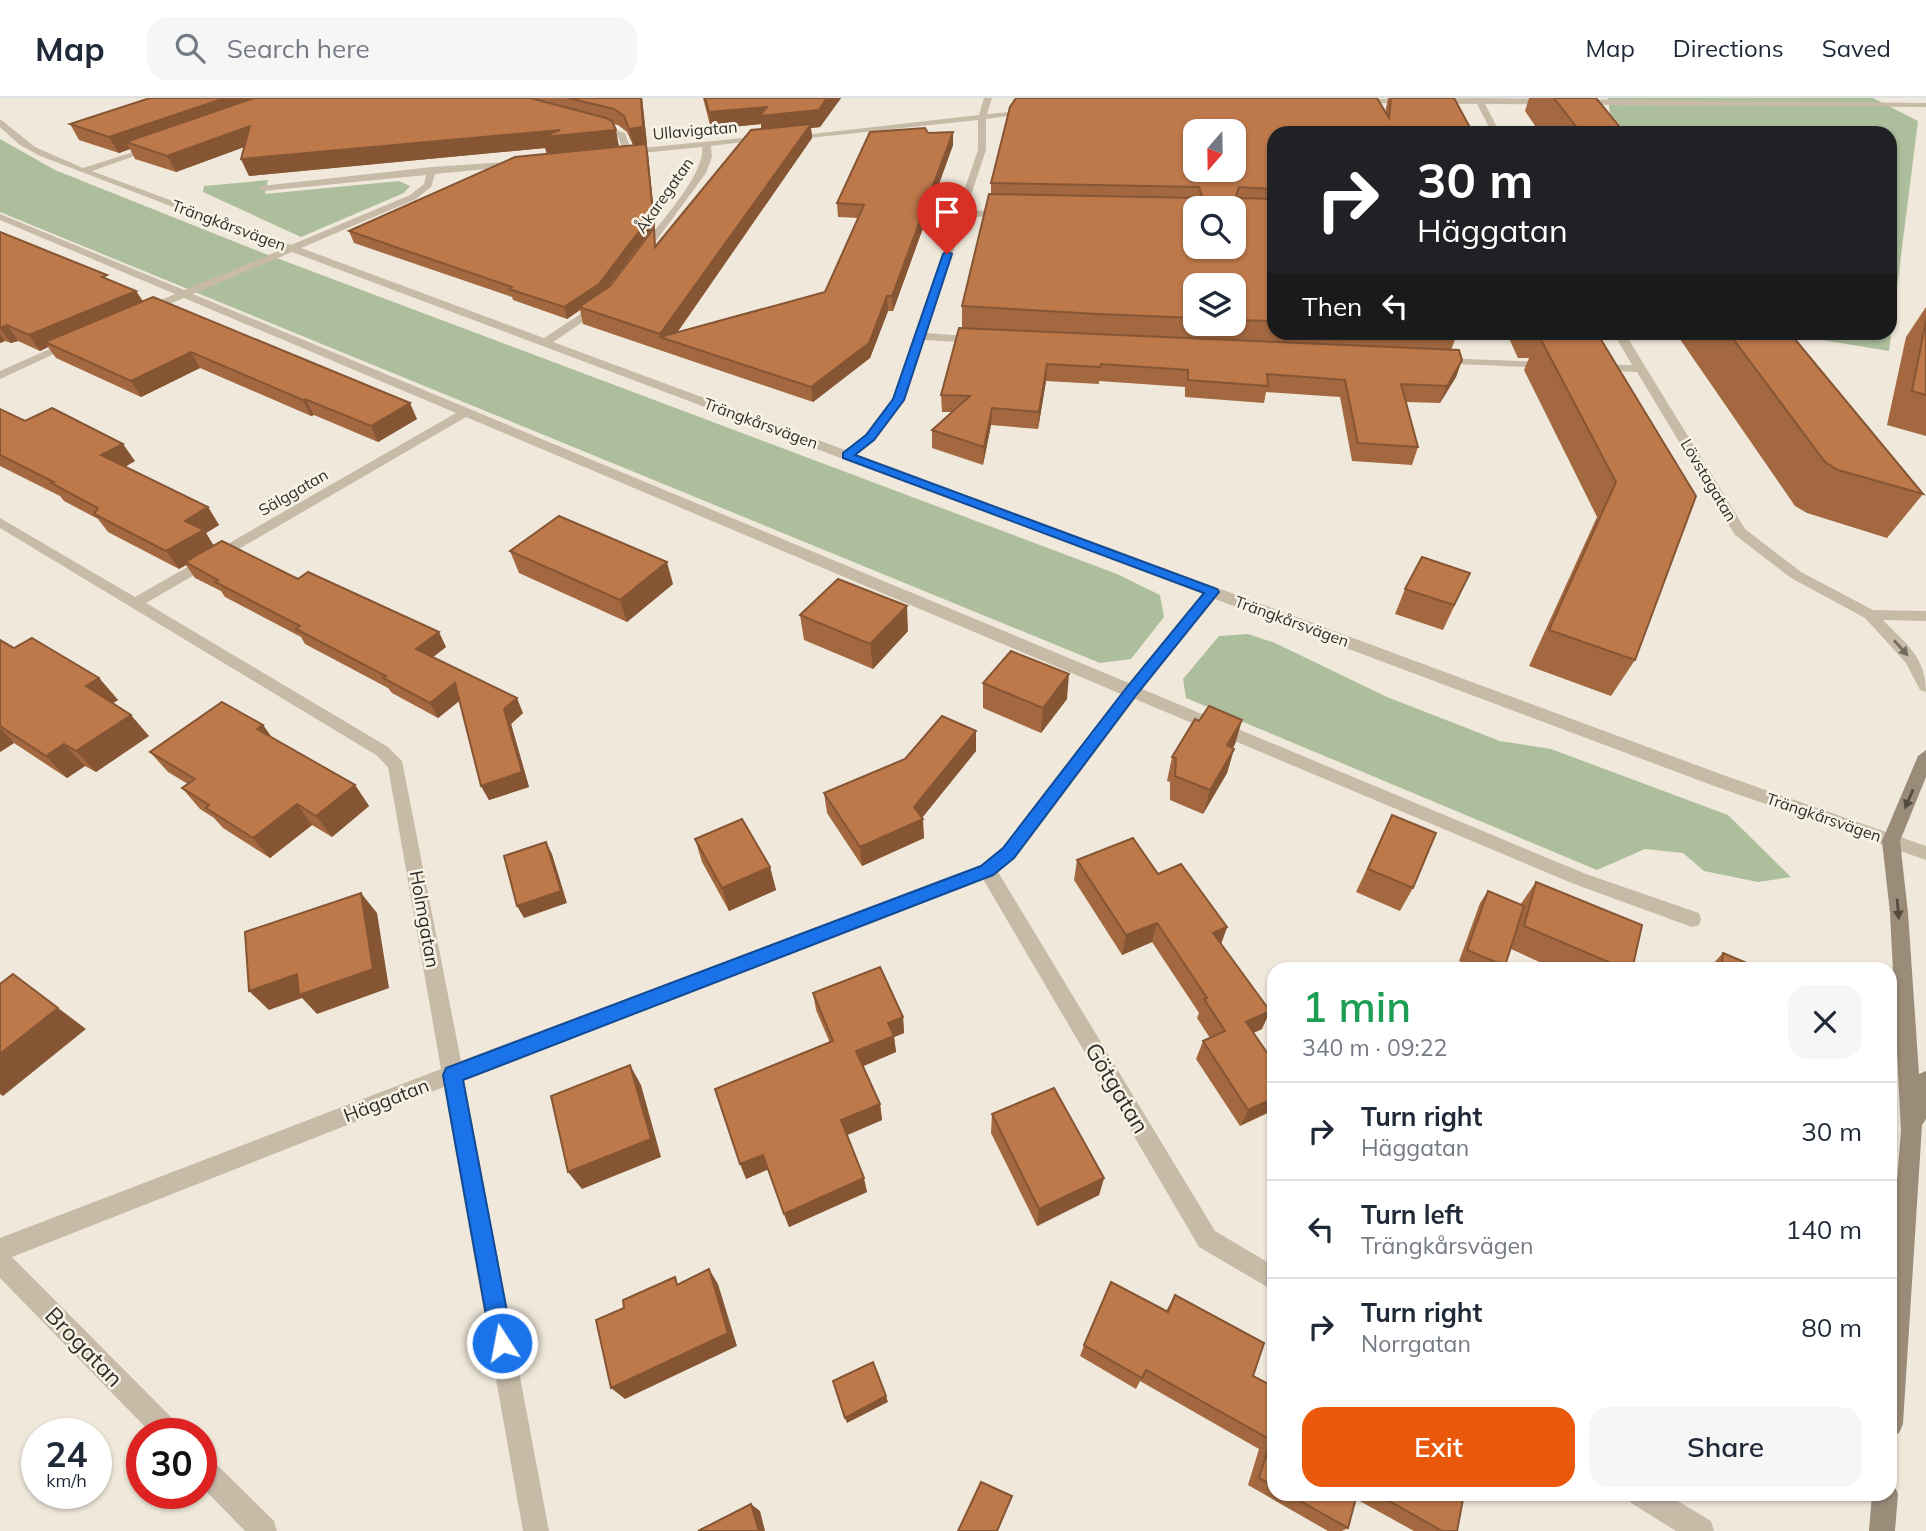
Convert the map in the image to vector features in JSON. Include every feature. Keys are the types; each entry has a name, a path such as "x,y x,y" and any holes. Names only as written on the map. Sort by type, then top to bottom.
{"main road":[{"path":"1897,1331 1912,1131 1899,913 1891,841 1926,756"},
{"path":"1912,1131 1926,1081"},
{"path":"1882,1531 1884,1501"}],"street":[{"path":"847,456 870,438 898,400 963,214 982,150 982,117 988,98"},
{"path":"1480,100 1481,108 1492,126"},
{"path":"1339,101 1926,105"},
{"name":"Ullavigatan","path":"615,153 1037,111"},
{"name":"Trängkårsvägen","path":"0,121 7,132 28,145 83,171 1720,781 1926,853"},
{"path":"578,121 622,135 628,151"},
{"path":"83,171 166,143"},
{"name":"Åkaregatan","path":"631,267 701,173 708,157 706,145"},
{"path":"264,188 525,163"},
{"path":"135,316 413,197 428,185 432,170"},
{"path":"963,214 1023,215"},
{"path":"0,217 1580,878 1692,919"},
{"path":"544,343 608,299"},
{"path":"921,336 993,341"},
{"path":"0,375 86,337"},
{"name":"Lövstagatan","path":"1623,340 1740,532 1796,575 1870,615 1912,660 1926,686"},
{"path":"1419,360 1565,366"},
{"path":"1578,366 1641,369"},
{"name":"Sälggatan","path":"137,602 466,412"},
{"name":"Holmgatan","path":"0,522 382,751 396,765 537,1531"},
{"name":"Häggatan","path":"0,1250 987,870 1009,853 1132,691 1213,592"},
{"name":"Lövstagatan","path":"1870,615 1926,616"},
{"name":"Götgatan","path":"987,870 1208,1239 1267,1275"},
{"name":"Brogatan","path":"0,1261 154,1418"},
{"path":"217,1483 264,1531"},
{"path":"1652,1501 1701,1531"}],"green space":[{"path":"1608,98 1873,98 1918,121 1897,288 1897,126 1621,126 1610,113"},
{"path":"0,139 55,170 258,251 1117,574 1160,595 1164,617 1131,659 1100,663 0,212"},
{"path":"268,180 265,194 399,181 410,186 404,193 301,237 203,192 204,186"},
{"path":"1822,340 1890,340 1889,351"},
{"path":"1248,634 1275,643 1387,697 1500,741 1551,749 1728,815 1791,877 1758,882 1704,871 1683,853 1645,849 1597,870 1186,698 1183,679 1219,636"}],"building":[{"path":"150,98 225,98 109,137 70,124"},
{"path":"254,98 530,98 606,118 612,121 616,130 543,137 560,130 241,159 250,126 167,156 126,142"},
{"path":"568,98 641,98 643,127 629,129 624,116 614,109"},
{"path":"705,98 827,98 819,110 760,116 767,107 709,112"},
{"path":"1016,98 1377,98 1389,118 1391,98 1454,98 1469,126 1267,126 1267,189 1239,187 1236,196 1202,196 1199,187 991,183 1010,107"},
{"path":"1554,98 1596,98 1619,126 1576,126"},
{"path":"811,124 660,334 579,307 610,286 654,228 655,247 751,130"},
{"path":"925,128 928,133 953,132 892,296 887,296 869,343 811,387 660,337 825,292 864,205 837,203 870,132"},
{"path":"646,144 653,213 599,284 564,307 349,231 515,157"},
{"path":"989,194 1183,198 1183,259 1246,259 1246,198 1267,199 1267,321 1246,320 1246,273 1183,273 1183,318 962,306"},
{"path":"0,232 107,275 102,277 136,291 29,335 7,325 0,328"},
{"path":"153,297 410,403 371,426 191,352 131,381 45,342"},
{"path":"1926,321 1926,395 1912,391"},
{"path":"959,328 1459,350 1462,360 1447,386 1401,384 1418,447 1358,443 1345,380 1267,374 1268,386 1188,380 1188,370 1101,364 1100,367 1047,364 1039,412 992,408 984,447 932,430 970,396 941,395"},
{"path":"1541,340 1601,340 1696,496 1635,660 1549,630 1616,482"},
{"path":"1734,340 1796,340 1923,494 1838,470 1825,462"},
{"path":"52,408 123,444 101,455 208,507 185,521 204,530 166,551 94,514 98,508 0,455 0,409 25,421"},
{"path":"559,516 667,562 620,600 510,551"},
{"path":"222,541 298,579 308,572 439,632 416,649 517,698 504,709 522,772 481,786 455,683 430,703 383,678 386,676 296,629 300,626 215,582 218,580 185,562"},
{"path":"1422,557 1470,573 1454,605 1405,589"},
{"path":"838,579 907,606 870,644 800,615"},
{"path":"32,638 99,678 86,686 131,715 76,751 64,744 46,756 0,726 0,640 14,648"},
{"path":"1011,651 1069,674 1043,708 983,683"},
{"path":"222,702 263,725 257,729 355,785 316,816 297,804 253,838 206,808 209,805 182,788 195,779 150,752"},
{"path":"1209,706 1242,720 1227,745 1234,749 1210,790 1175,776 1176,758 1172,757 1195,719 1199,721"},
{"path":"942,716 976,731 914,807 923,819 860,847 824,793 905,759"},
{"path":"1392,815 1436,833 1413,888 1368,869"},
{"path":"742,819 770,867 722,888 695,839"},
{"path":"1133,838 1158,874 1181,864 1227,927 1213,933 1267,1007 1267,1012 1246,1022 1267,1053 1267,1101 1248,1110 1203,1041 1225,1031 1204,999 1207,998 1157,923 1126,935 1077,860"},
{"path":"546,842 561,891 517,906 504,856"},
{"path":"1536,882 1642,925 1634,962 1608,962 1524,926"},
{"path":"1488,891 1524,906 1506,962 1496,962 1467,950"},
{"path":"361,893 373,969 299,995 297,974 249,991 245,932"},
{"path":"1723,953 1744,962 1722,962"},
{"path":"880,967 903,1017 888,1023 894,1036 856,1051 880,1104 841,1120 864,1178 784,1214 763,1155 740,1164 715,1089 833,1041 813,993"},
{"path":"13,974 58,1008 0,1054 0,984"},
{"path":"630,1065 651,1139 568,1172 551,1096"},
{"path":"1054,1088 1104,1178 1039,1209 992,1114"},
{"path":"709,1269 728,1333 611,1388 596,1320 624,1308 623,1300 675,1277 677,1285"},
{"path":"1111,1282 1168,1312 1175,1295 1264,1343 1253,1376 1267,1383 1267,1438 1146,1370 1142,1378 1084,1345"},
{"path":"873,1362 886,1396 845,1418 833,1381"},
{"path":"1267,1453 1267,1482 1259,1478"},
{"path":"981,1482 1012,1496 997,1531 958,1531"},
{"path":"1300,1501 1355,1501 1348,1528"},
{"path":"1389,1501 1463,1501 1457,1531 1442,1531"},
{"path":"751,1504 759,1531 698,1531"}],"route":[{"path":"502,1343 452,1075 987,870 1009,853 1132,691 1213,592 847,456 870,438 898,400 947,254"}]}
